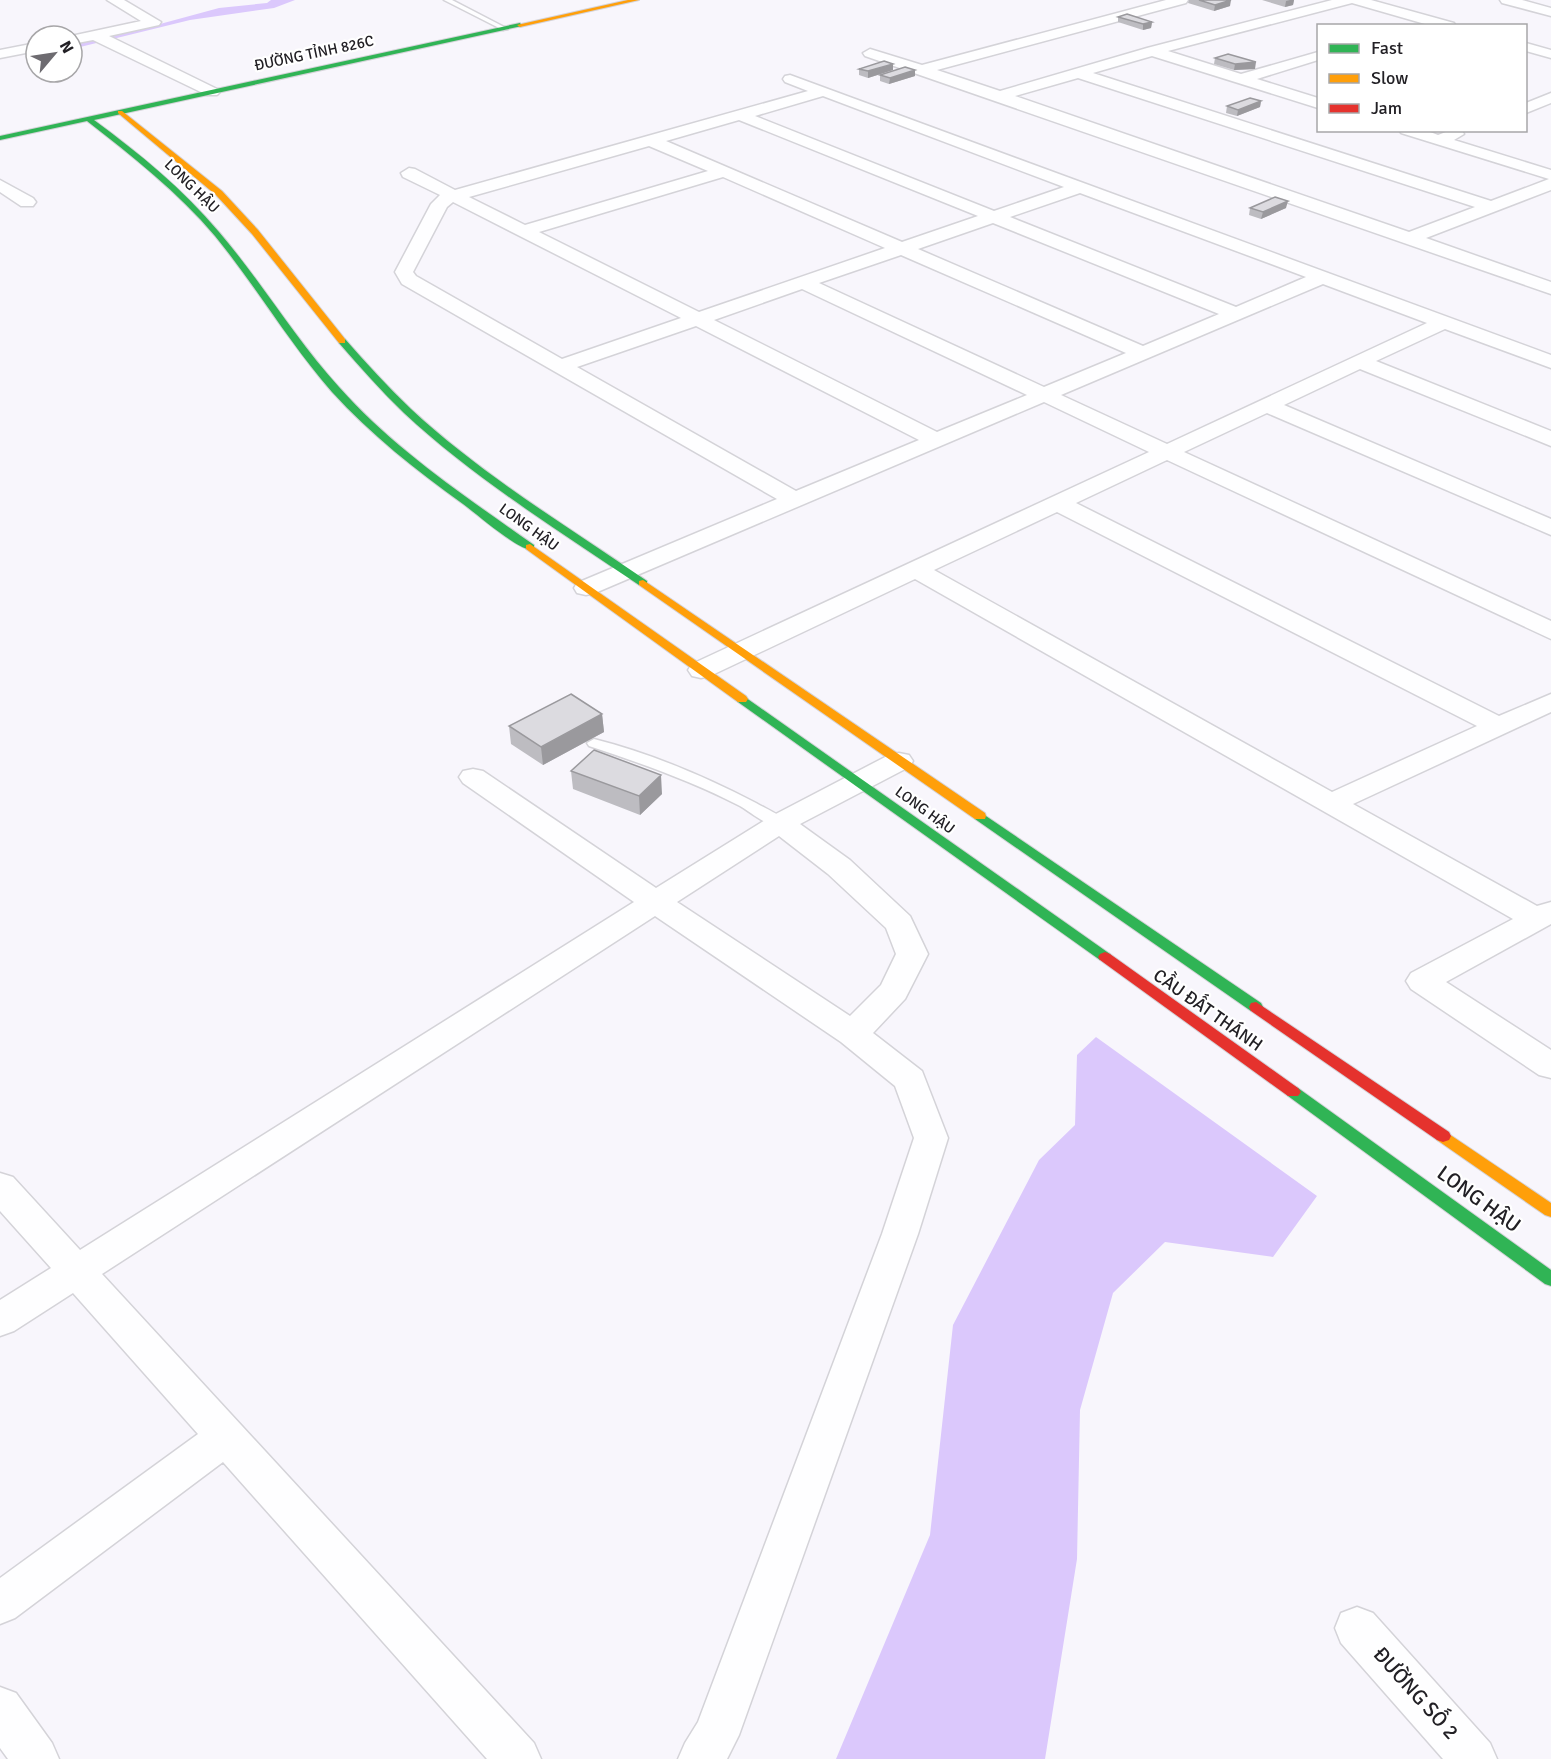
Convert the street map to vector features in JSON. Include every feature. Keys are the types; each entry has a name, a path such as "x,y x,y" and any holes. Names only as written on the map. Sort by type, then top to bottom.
{"main road":[{"name":"ĐƯỜNG TỈNH 826C","path":"0,138 636,0"},
{"name":"LONG HẬU","path":"120,112 199,176 237,212 370,375 430,432 468,462 1055,868"},
{"name":"LONG HẬU","path":"88,119 142,161 216,234 322,373 367,420 441,484 1014,894"},
{"name":"CẦU ĐẤT THÁNH","path":"1055,868 1425,1122"},
{"name":"CẦU ĐẤT THÁNH","path":"1014,894 1382,1155"},
{"name":"LONG HẬU","path":"1425,1122 1551,1211"},
{"name":"LONG HẬU","path":"1382,1155 1551,1279"}],"street":[{"path":"84,39 102,38 154,22 114,0"},
{"path":"921,70 1181,0"},
{"path":"1000,96 1152,51 1348,0"},
{"path":"1356,0 1442,24"},
{"path":"1507,0 1551,12"},
{"path":"1288,16 1308,22"},
{"path":"102,38 212,92"},
{"path":"1527,47 1551,54"},
{"path":"0,54 24,49"},
{"path":"1152,51 1317,103"},
{"path":"870,53 1551,288"},
{"path":"1241,79 1317,56"},
{"path":"1078,73 1491,207"},
{"path":"790,78 1551,362"},
{"path":"1534,88 1551,93"},
{"path":"795,500 405,275 405,270 440,204 453,195 825,91"},
{"path":"1527,108 1551,98"},
{"path":"740,115 1237,314"},
{"path":"1413,132 1551,175"},
{"path":"1438,140 1459,132"},
{"path":"650,140 1143,353"},
{"path":"524,231 723,172"},
{"path":"409,173 936,440"},
{"path":"1408,239 1551,184"},
{"path":"0,185 27,202"},
{"path":"561,366 1080,187"},
{"path":"1533,281 1551,274"},
{"path":"586,588 1323,277"},
{"path":"804,282 1551,631"},
{"path":"701,670 1444,322"},
{"path":"1360,362 1551,439"},
{"path":"1268,405 1551,528"},
{"path":"1058,503 1498,726"},
{"path":"915,569 1331,803 1544,915"},
{"path":"1331,803 1551,702"},
{"path":"0,1320 780,823 899,761"},
{"path":"473,777 853,1034 909,1080 931,1138 900,1234 716,1735 701,1759"},
{"path":"780,823 839,867 899,922 912,954 894,991 853,1034"},
{"path":"1544,915 1422,981 1551,1066"},
{"path":"0,1187 518,1759"},
{"path":"0,1604 226,1437"},
{"name":"ĐƯỜNG SỐ 2","path":"1357,1628 1474,1759"},
{"path":"0,1709 36,1759"}],"lane":[{"path":"447,0 505,29"},
{"path":"594,743 651,761 742,800 780,823"},
{"path":"640,772 651,761"}],"shaded area":[{"path":"271,0 295,0 274,8 190,20 84,46 84,41 149,27 219,8 267,3"},
{"path":"1096,1037 1317,1196 1273,1257 1165,1242 1113,1293 1080,1410 1077,1559 1045,1759 836,1759 930,1535 953,1325 1039,1160 1075,1125 1077,1055"}],"building":[{"path":"1199,0 1231,0 1215,5"},
{"path":"1127,14 1152,22 1143,24 1118,17"},
{"path":"1228,54 1256,62 1235,64 1215,58"},
{"path":"884,61 893,64 868,71 859,69"},
{"path":"905,67 915,70 890,78 880,75"},
{"path":"1250,98 1261,101 1238,110 1227,106"},
{"path":"1275,197 1288,201 1263,212 1250,208"},
{"path":"571,694 602,714 541,747 509,726"},
{"path":"594,750 661,775 639,796 571,771"}],"traffic: fast":[{"path":"0,138 520,25"},
{"path":"88,119 156,173 203,218 320,371 358,413 428,474 530,547"},
{"path":"342,341 374,378 445,443 523,501 643,583"},
{"path":"742,699 1105,957"},
{"path":"980,816 1256,1007"},
{"path":"1293,1092 1551,1279"}],"traffic: slow":[{"path":"520,25 636,0"},
{"path":"120,112 219,193 255,232 342,341"},
{"path":"530,547 742,699"},
{"path":"643,583 980,816"},
{"path":"1443,1136 1551,1211"}],"traffic: jam":[{"path":"1105,957 1293,1092"},
{"path":"1256,1007 1443,1136"}]}
